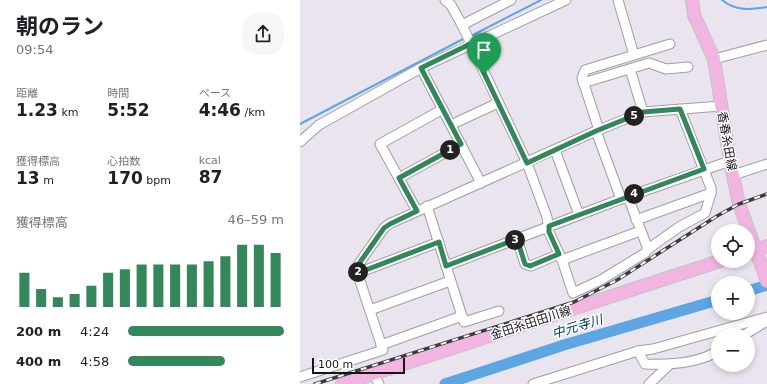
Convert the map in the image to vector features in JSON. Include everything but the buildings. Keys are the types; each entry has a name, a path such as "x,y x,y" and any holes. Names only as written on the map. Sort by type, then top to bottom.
{"main road":[{"name":"香春糸田線","path":"692,0 694,15 712,50 730,161 745,224"},
{"path":"755,253 767,246"},
{"name":"香春糸田線","path":"755,258 767,281"},
{"name":"金田糸田田川線","path":"342,384 376,380 711,264"}],"street":[{"path":"462,25 509,0"},
{"path":"300,142 319,125 421,68 566,0"},
{"path":"618,0 634,55"},
{"path":"452,2 470,44 527,163 549,226 549,232 561,257 573,293 601,280 645,253 648,249 679,227 705,213 711,188 680,109"},
{"path":"648,249 636,220 624,198 598,130 582,78 585,70 670,44"},
{"path":"714,59 767,45"},
{"path":"750,50 756,52 767,51"},
{"path":"583,83 649,63 666,69 688,66"},
{"path":"421,68 482,183"},
{"path":"630,68 643,112"},
{"path":"457,122 498,103"},
{"path":"300,377 383,350 358,273 358,265 384,228 390,224 598,130 643,112 721,106"},
{"path":"417,211 380,144 443,109"},
{"path":"399,178 461,144"},
{"path":"555,150 578,215"},
{"path":"446,266 578,215 730,161"},
{"path":"733,175 767,164"},
{"path":"636,220 711,193"},
{"path":"427,206 464,322 500,311"},
{"path":"517,239 525,264 530,266 640,231"},
{"path":"358,273 439,242"},
{"path":"370,310 450,281"},
{"path":"381,345 462,316"},
{"path":"534,384 638,351 653,349 767,317"},
{"path":"755,328 767,321"},
{"path":"638,351 645,364 669,365 711,355"},
{"path":"649,384 669,365"}],"waterway":[{"path":"471,36 541,0"},
{"path":"722,0 727,4 743,9 767,7"},
{"path":"300,124 465,38"},
{"name":"中元寺川","path":"755,289 767,285"},
{"name":"中元寺川","path":"445,384 564,345 711,302"}],"railway":[{"path":"315,384 574,302 617,280 717,216 739,204 767,194"}],"route":[{"path":"470,44 484,74 527,163 596,131 643,112 680,109 704,169 549,226 549,232 559,254 543,259 530,266 525,264 517,239 446,266 439,242 358,273 358,265 384,228 417,211 399,178 461,144 421,68 470,44"}]}
